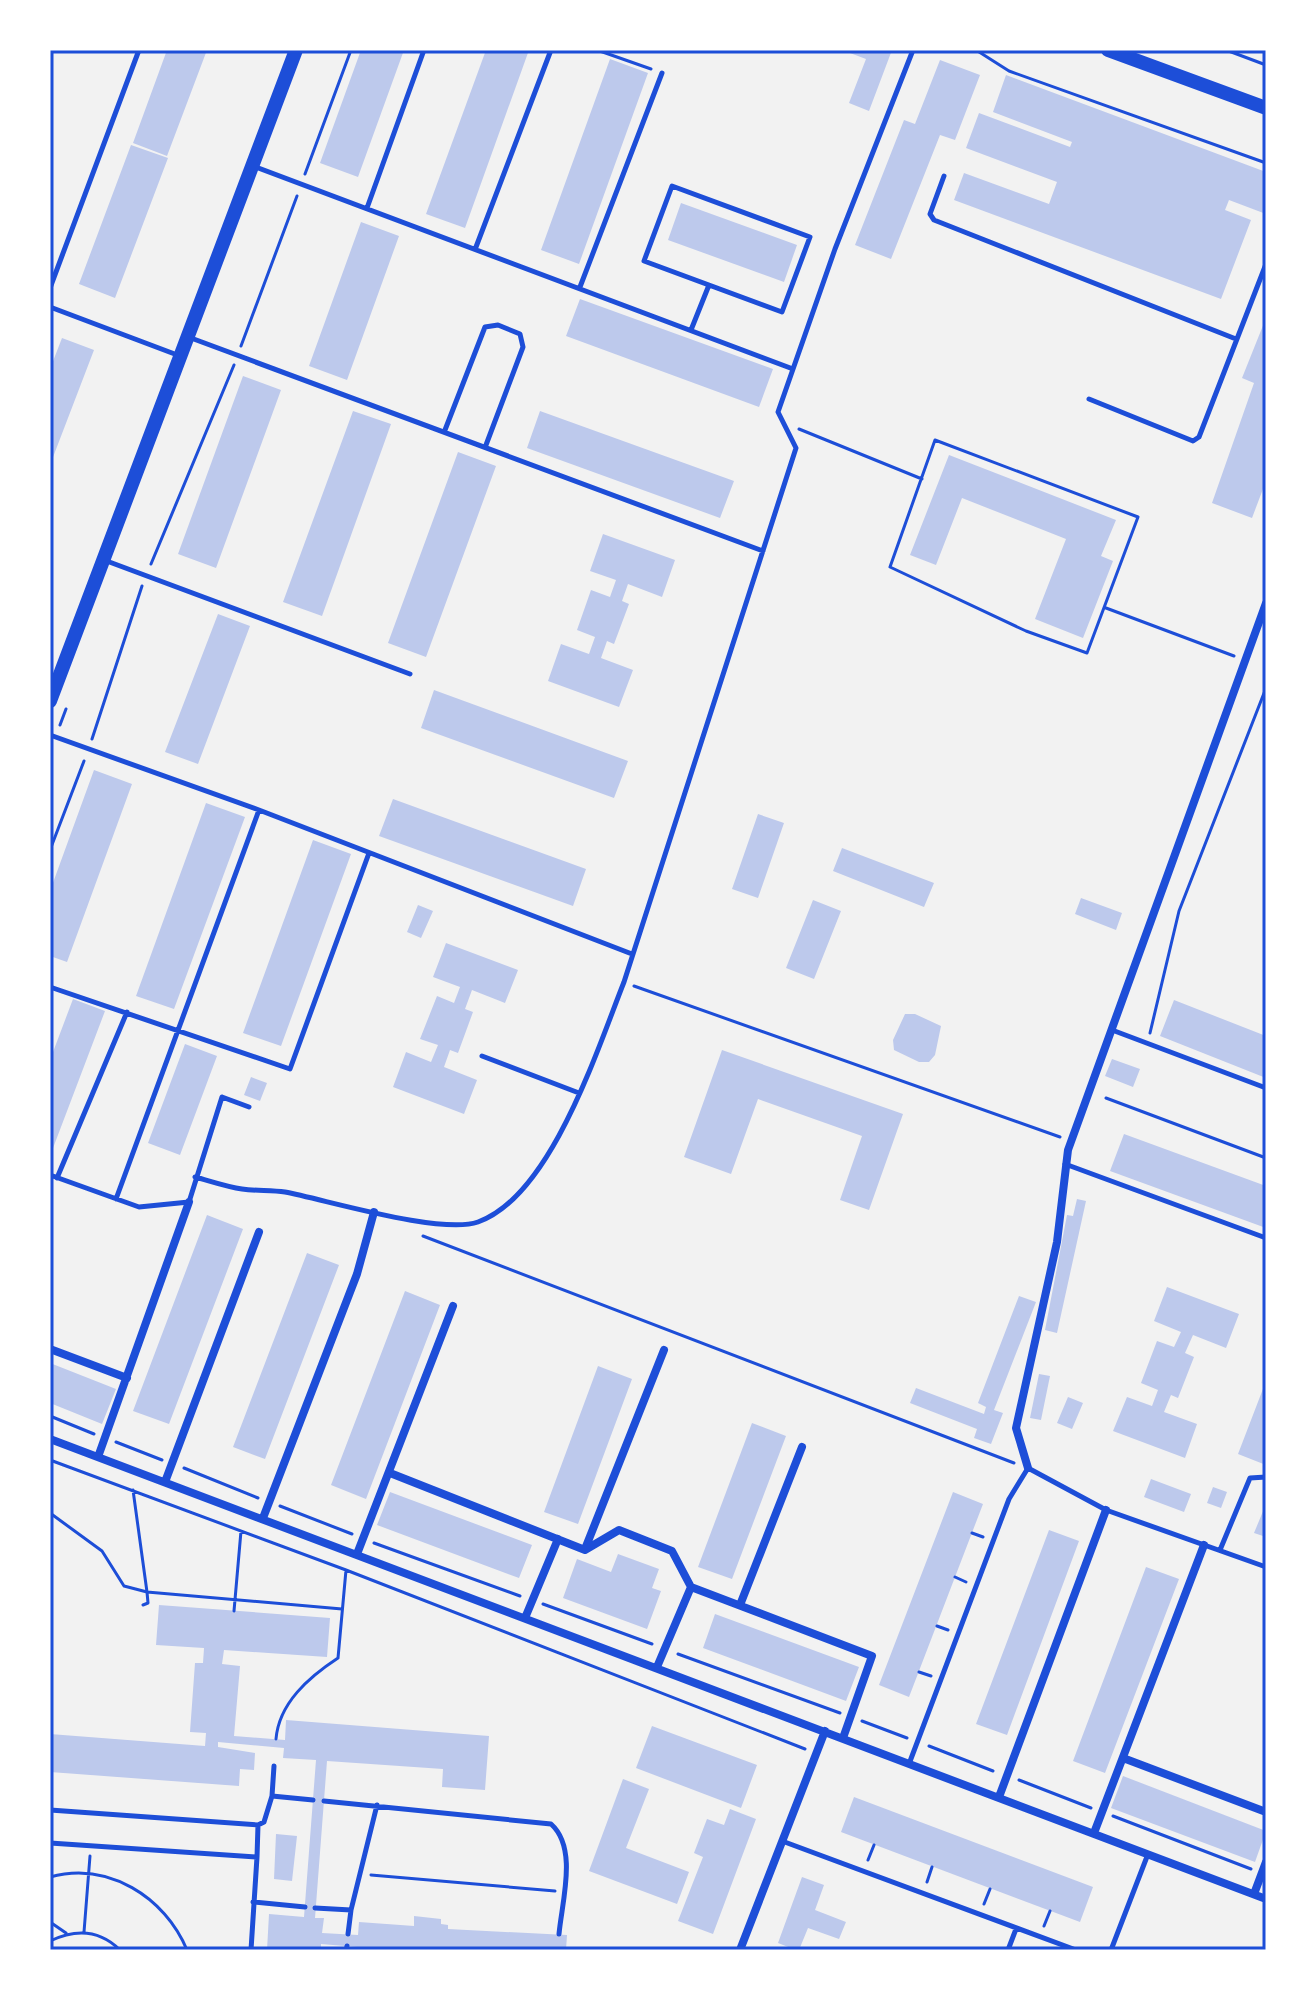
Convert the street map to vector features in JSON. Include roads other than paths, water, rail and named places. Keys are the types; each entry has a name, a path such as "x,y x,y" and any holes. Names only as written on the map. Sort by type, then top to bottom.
{"street":[{"path":"50,701 296,50"},
{"path":"1108,50 1266,108"},
{"path":"1028,1468 1016,1428 1057,1242 1068,1150 1263,619 1266,603"},
{"path":"98,1457 189,1202"},
{"path":"263,1518 357,1274 374,1212"},
{"path":"165,1482 259,1232"},
{"path":"357,1554 453,1306"},
{"path":"50,1349 127,1378"},
{"path":"585,1550 664,1350"},
{"path":"50,1439 1266,1899"},
{"path":"740,1605 802,1447"},
{"path":"390,1473 585,1550"},
{"path":"999,1797 1106,1510"},
{"path":"585,1550 619,1530 672,1551 691,1587 872,1656 843,1738"},
{"path":"525,1618 558,1539"},
{"path":"1094,1833 1204,1545"},
{"path":"657,1667 691,1587"},
{"path":"740,1950 825,1731"},
{"path":"1123,1758 1266,1812"},
{"path":"1254,1894 1266,1862"}],"lane":[{"path":"50,288 139,50"},
{"path":"367,208 424,50"},
{"path":"476,247 551,50"},
{"path":"195,1177 240,1189 282,1192 422,1222 475,1223 501,1209 543,1164 579,1093 624,982 796,448 778,412 835,249 913,50"},
{"path":"580,287 662,73"},
{"path":"252,165 793,369"},
{"path":"944,176 930,214 934,220 1236,339"},
{"path":"672,186 810,237 782,312 709,285 644,261 672,186"},
{"path":"1089,399 1193,441 1199,437 1266,264"},
{"path":"691,330 709,285"},
{"path":"50,307 180,356"},
{"path":"445,430 485,327 498,325 520,334 523,347 486,445"},
{"path":"188,337 486,445 763,551"},
{"path":"103,560 410,674"},
{"path":"50,735 259,810 632,954"},
{"path":"116,1199 259,810"},
{"path":"50,987 290,1069 369,853"},
{"path":"127,1012 53,1176 139,1207 189,1202 222,1097 249,1107"},
{"path":"1112,1030 1266,1088"},
{"path":"482,1056 579,1093"},
{"path":"1065,1164 1266,1238"},
{"path":"909,1764 1009,1499 1028,1468 1106,1510 1266,1567"},
{"path":"1220,1550 1250,1478 1266,1477"},
{"path":"50,1810 258,1825 264,1822 272,1796 274,1766"},
{"path":"272,1796 313,1800"},
{"path":"324,1801 551,1824 565,1841 559,1934"},
{"path":"348,1934 377,1805"},
{"path":"251,1950 258,1825"},
{"path":"782,1841 1076,1950"},
{"path":"50,1843 257,1857"},
{"path":"1111,1950 1148,1853"},
{"path":"253,1902 305,1907"},
{"path":"315,1908 351,1910"},
{"path":"1008,1950 1016,1929"}]}
